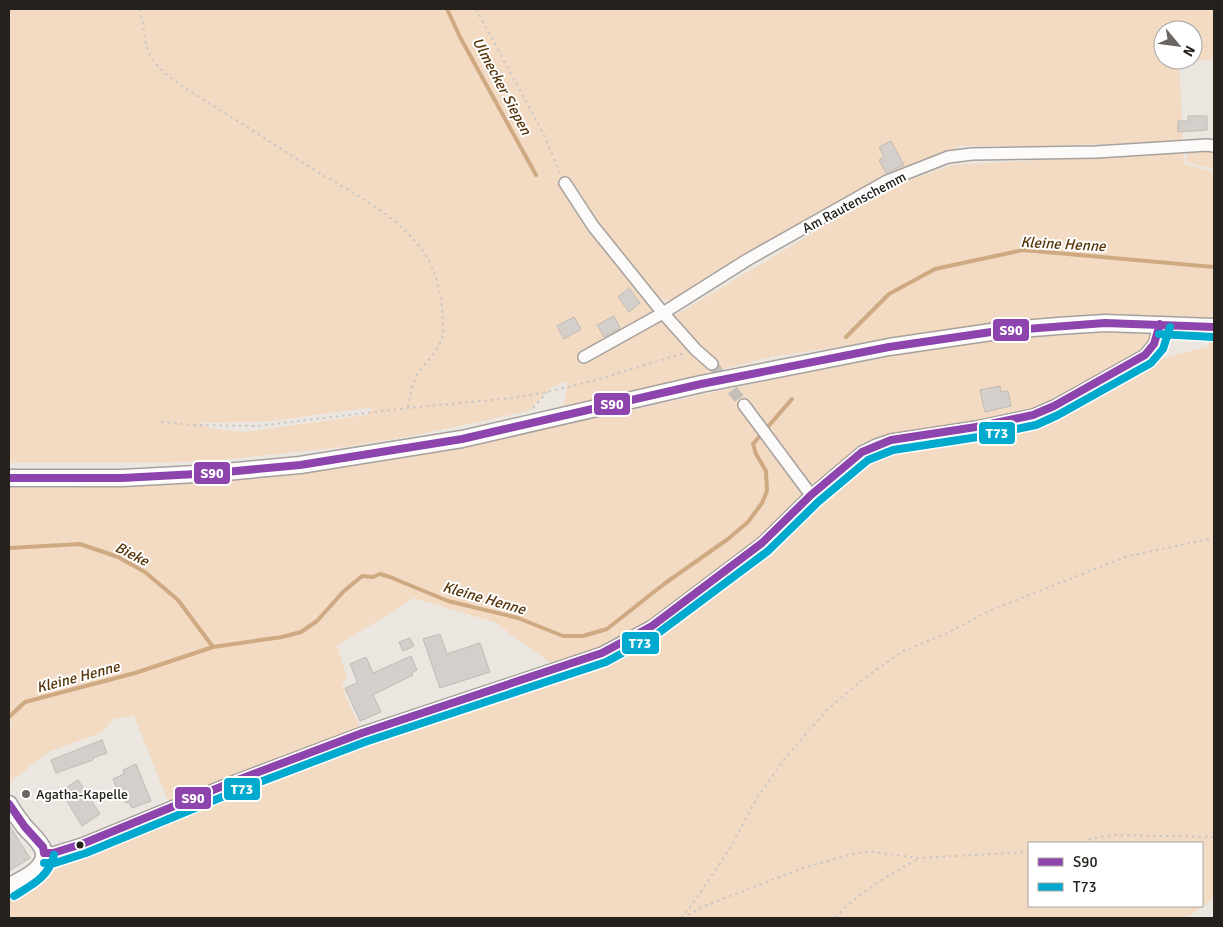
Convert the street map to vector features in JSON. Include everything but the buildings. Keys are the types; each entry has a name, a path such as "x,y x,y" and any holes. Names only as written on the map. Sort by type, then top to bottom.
{"main road":[{"path":"9,478 122,478 215,473 300,465 462,439 701,384 889,347 1022,328 1105,324 1160,324 1214,327"},
{"path":"9,804 43,848 44,853 43,861 37,869 9,886"}],"street":[{"name":"Am Rautenschemm","path":"663,313 746,260 887,181 948,158 972,154 1096,152 1214,146"},
{"path":"565,183 594,226 663,313 696,350 712,364"},
{"path":"584,356 663,313"},
{"path":"44,853 53,853 82,844 235,781 362,733 602,653 645,630 670,613 762,543 811,496 862,452 876,444 891,440 976,428 1021,418 1054,406 1145,355 1154,344 1160,324"},
{"path":"744,405 811,496"}],"path":[{"path":"139,9 146,49 156,65 191,91 363,199 396,222 426,256 433,269 440,297 443,332 437,349 418,375 408,408"},
{"path":"476,9 543,133 565,183"},
{"path":"161,422 220,427 256,426 512,398 547,392 696,350"},
{"path":"528,414 547,392"},
{"path":"681,918 692,905 728,850 779,766 828,710 901,652 945,634 991,610 1128,556 1214,538"},
{"path":"1085,842 1090,839 1112,835 1174,838 1214,837"},
{"path":"681,918 707,905 802,868 856,853 873,852 919,858 1028,852"},
{"path":"836,918 858,897 919,858"}],"shaded area":[{"path":"9,9 1214,9 1214,61 1203,60 1203,20 1153,20 1153,70 1179,70 1184,164 1214,172 1214,320 1090,315 1009,321 771,357 563,408 568,381 552,387 528,411 412,436 343,447 211,461 9,463","holes":["1166,142 1171,153 952,165 890,187 664,322 593,226 598,224 654,295 664,300 674,301 898,173 960,146 1044,146","373,407 367,415 245,432 208,428 201,423 272,421"]},
{"path":"1214,150 1214,169 1186,162 1188,151"},
{"path":"1136,330 1150,335 1148,344 1164,358 1209,346 1209,333 1214,333 1214,898 1203,906 1203,842 1028,842 1028,907 1202,907 1187,918 9,918 9,891 52,866 430,710 556,667 494,622 414,598 337,646 347,677 342,687 362,733 168,801 134,716 114,718 103,732 48,752 9,783 9,728 12,726 9,710 9,488 132,485 414,454 553,427 876,357 990,339"}],"waterway":[{"name":"Ulmecker Siepen","path":"447,9 460,37 536,175"},
{"name":"Kleine Henne","path":"846,337 889,294 935,269 1023,250 1214,267"},
{"name":"Kleine Henne","path":"9,717 25,702 135,673 213,647 282,637 301,632 317,621 343,592 362,576 373,577 380,574 448,601 518,618 563,636 583,636 607,629 748,522 762,503 767,491 766,471 756,454 753,444 792,399"},
{"name":"Bieke","path":"9,548 80,544 118,557 145,572 178,600 213,647"}],"tunnel":[{"path":"712,364 744,405"}],"transit line":[{"name":"S90","path":"9,478 122,478 215,473 300,465 462,439 701,384 889,347 998,331 1105,323 1214,327"},
{"name":"S90","path":"9,804 25,827 43,847 44,853 53,853 82,844 235,781 362,733 602,653 652,626 762,543 811,495 862,452 891,440 976,427 1033,415 1054,406 1145,355 1154,344 1160,324"},
{"name":"T73","path":"44,863 55,863 86,853 239,790 365,742 606,662 657,634 768,551 818,502 868,460 893,450 978,437 1036,425 1058,415 1151,363 1163,349 1170,327"},
{"name":"T73","path":"1159,334 1213,337"},
{"name":"T73","path":"14,896 44,875 52,863 54,855"}],"place":[{"name":"Agatha-Kapelle","path":"26,794"}]}
